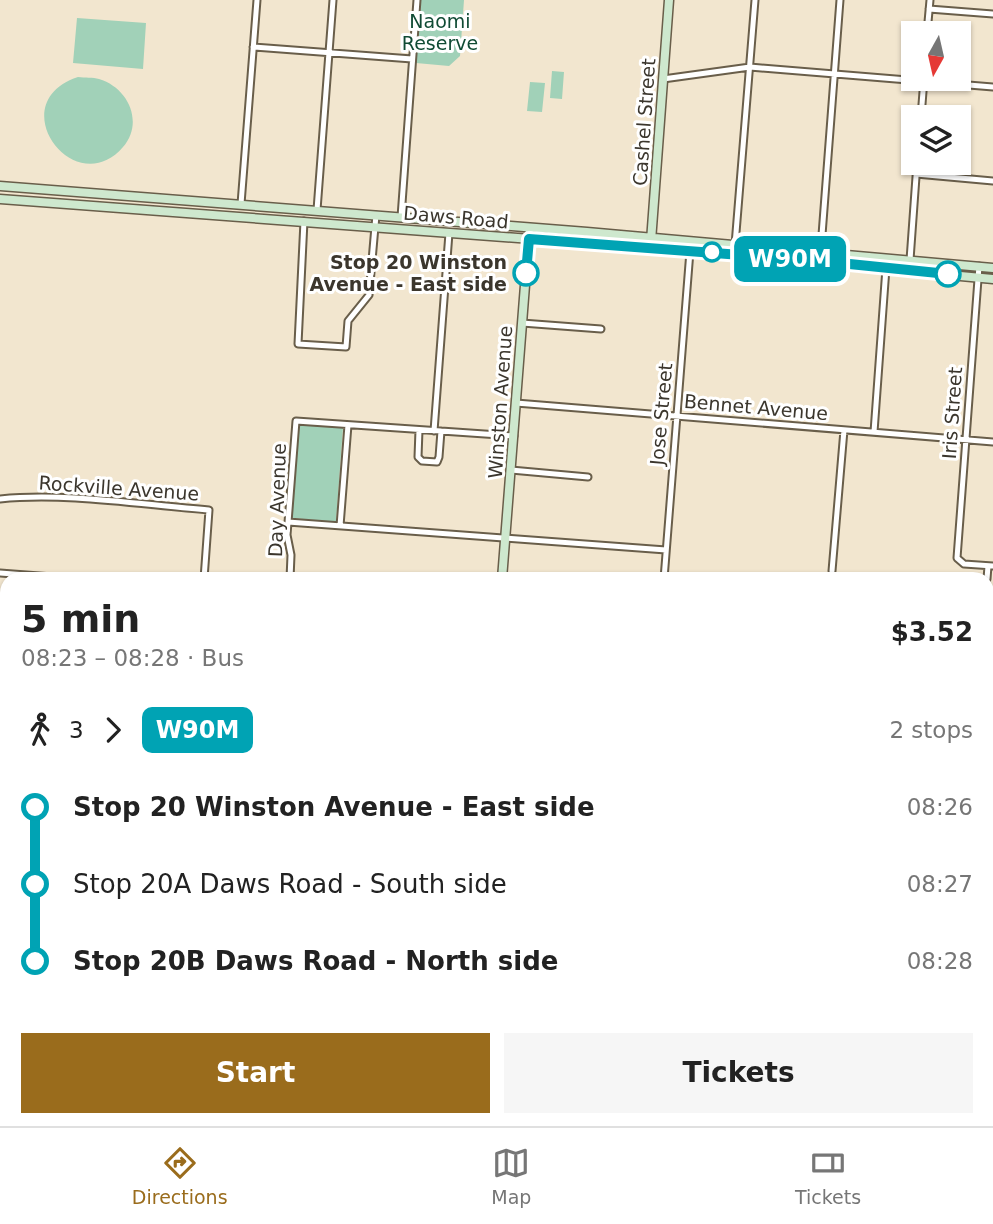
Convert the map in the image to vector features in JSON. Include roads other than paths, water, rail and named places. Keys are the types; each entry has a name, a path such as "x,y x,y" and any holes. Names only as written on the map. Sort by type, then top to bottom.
{"main road":[{"name":"Cashel Street","path":"650,247 670,0"},
{"name":"Daws Road","path":"0,186 735,244 886,268 993,279"},
{"path":"40,189 61,195 79,196 81,203 95,194"},
{"path":"130,207 136,197"},
{"path":"136,197 141,208"},
{"name":"Daws Road","path":"0,199 690,251 910,260 993,268"},
{"path":"226,215 241,204 246,211 258,217"},
{"name":"Winston Avenue","path":"503,572 530,227"}],"street":[{"path":"241,204 257,0"},
{"path":"317,210 333,0"},
{"path":"401,217 417,0"},
{"path":"735,244 755,0"},
{"path":"820,257 840,0"},
{"path":"928,21 930,0"},
{"path":"929,9 993,14"},
{"path":"253,47 412,60"},
{"path":"663,79 750,67 901,78"},
{"path":"971,85 993,87"},
{"path":"910,260 916,175"},
{"path":"927,175 993,181"},
{"path":"304,221 298,344 346,347 348,321 369,295 376,215"},
{"path":"419,430 418,457 422,461 437,462 449,233"},
{"name":"Jose Street","path":"664,572 690,251"},
{"name":"Iris Street","path":"979,266 957,555 959,562 990,566"},
{"path":"874,432 886,268"},
{"path":"522,323 601,330"},
{"name":"Bennet Avenue","path":"516,403 993,442"},
{"name":"Day Avenue","path":"290,572 291,555 287,535 296,421 514,436"},
{"path":"340,526 348,425"},
{"path":"832,571 844,429"},
{"path":"511,470 588,477"},
{"name":"Rockville Avenue","path":"0,499 51,497 209,510 205,572"},
{"path":"288,522 666,550"}],"place":[{"name":"Stop 20 Winston Avenue - East side","path":"526,273"}],"park label":[{"name":"Naomi Reserve","path":"440,32"}]}
